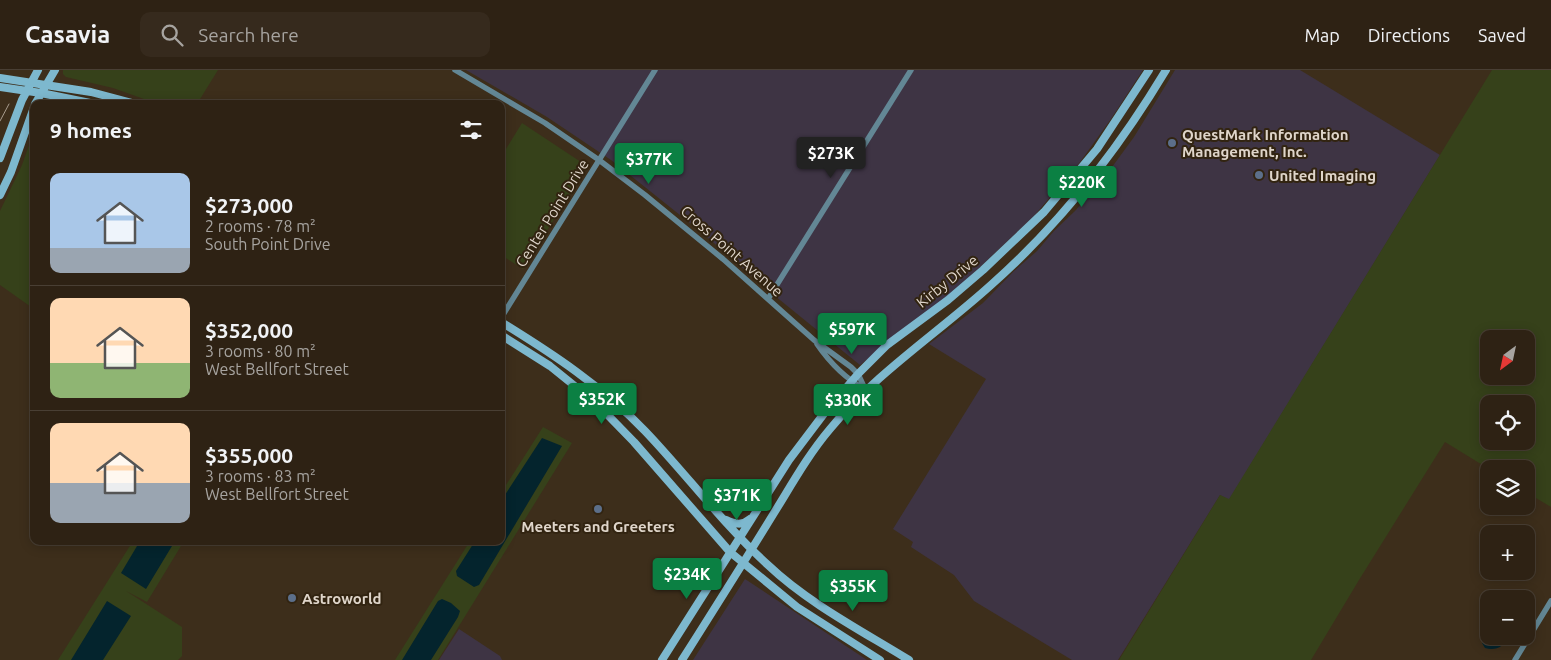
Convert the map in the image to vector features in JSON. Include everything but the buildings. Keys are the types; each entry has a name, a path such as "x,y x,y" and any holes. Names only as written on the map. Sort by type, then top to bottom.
{"main road":[{"path":"0,158 26,91 38,70"},
{"path":"38,100 55,70"},
{"name":"Kirby Drive","path":"662,660 797,448 826,411 858,374 887,346 948,300 1044,212 1096,149 1148,70"},
{"name":"Kirby Drive","path":"682,660 802,467 830,429 866,391 904,357 992,285 1036,242 1092,180 1131,126 1163,71"},
{"path":"0,78 32,81 91,92 121,100"},
{"path":"0,87 75,100"},
{"path":"0,196 11,172 30,119"},
{"path":"1079,169 1092,180"},
{"path":"1024,231 1036,242"},
{"path":"948,300 958,313"},
{"path":"505,323 584,376 645,430 751,550 786,581 839,617 909,660"},
{"path":"505,338 550,366 597,404 634,442 730,552 797,608 880,660"},
{"path":"634,442 645,430"},
{"path":"722,518 734,524 739,524 746,523 754,517"},
{"path":"829,629 839,617"}],"street":[{"name":"Cross Point Avenue","path":"455,70 545,124 599,160 690,231 814,340 858,374 866,391"},
{"name":"Center Point Drive","path":"505,313 655,70"},
{"path":"768,299 911,70"},
{"name":"Cross Point Avenue","path":"814,340 823,353 851,382 866,391"},
{"path":"1515,660 1551,601"}],"shaded area":[{"path":"466,70 1143,70 1080,162 1034,216 957,289 860,365 780,300 700,231 611,160 547,117"},
{"path":"1175,70 1300,70 1440,155 1229,500 1220,495 1118,660 1072,660 974,601 954,575 911,547 913,542 893,529 986,379 929,344 983,303 1075,211 1104,178 1134,137"},
{"path":"745,579 867,660 693,660"},
{"path":"459,629 500,656 502,660 439,660"}],"green space":[{"path":"63,70 218,70 199,100 147,100 113,88 66,77 63,74"},
{"path":"1492,70 1551,70 1551,507 1535,497 1535,460 1480,460 1480,463 1445,442 1311,660 1119,660 1220,495 1229,499"},
{"path":"522,123 587,166 523,269 505,258 505,151"},
{"path":"30,142 30,306 0,285 0,211 22,165"},
{"path":"543,427 572,443 438,660 395,660 467,545 505,545 505,487"},
{"path":"130,545 182,545 147,602 126,591 182,627 182,656 178,660 58,660"}],"water":[{"path":"542,438 562,446 505,541 505,495"},
{"path":"138,545 173,545 146,589 121,573"},
{"path":"472,545 503,545 479,585 474,587 457,576 456,571"},
{"path":"442,599 451,603 460,611 431,660 402,660 438,601"},
{"path":"107,601 131,616 103,660 71,660"},
{"path":"1483,645 1502,645 1492,649 1485,648"}],"tram line":[{"path":"0,121 9,104"}],"place":[{"name":"QuestMark Information Management, Inc.","path":"1172,143"},
{"name":"United Imaging","path":"1259,175"},
{"name":"Meeters and Greeters","path":"598,509"},
{"name":"Astroworld","path":"292,598"}]}
